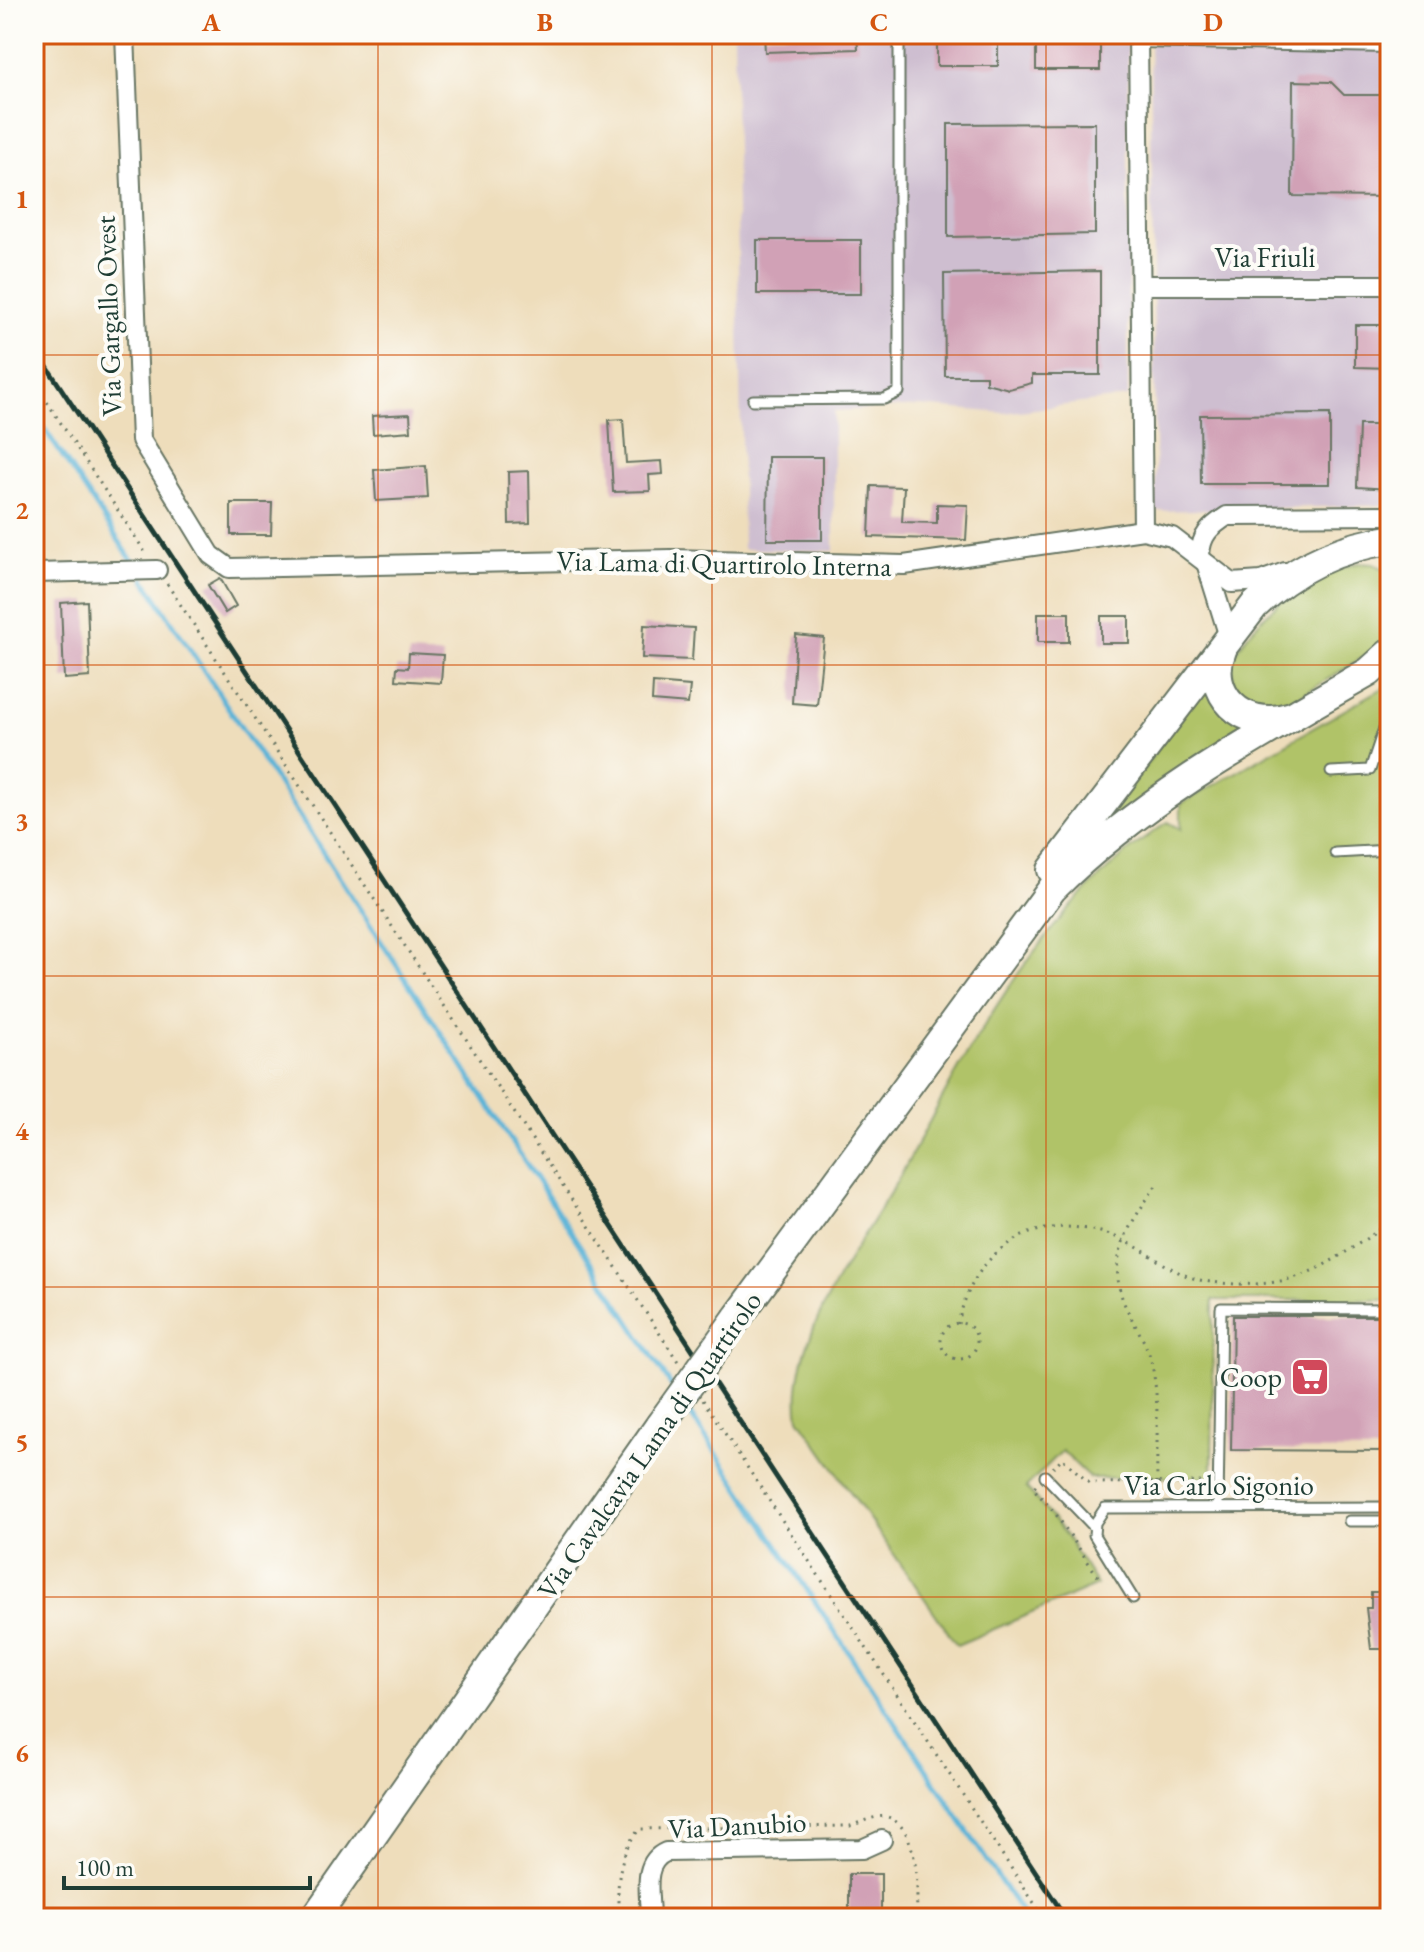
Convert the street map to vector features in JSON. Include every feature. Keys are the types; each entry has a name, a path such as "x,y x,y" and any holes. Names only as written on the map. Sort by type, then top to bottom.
{"main road":[{"path":"1357,547 1390,540"},
{"path":"1357,547 1390,556"},
{"name":"Via Cavalcavia Lama di Quartirolo","path":"986,975 1013,925 1073,841 1227,639 1266,595 1309,564 1357,547"},
{"name":"Via Cavalcavia Lama di Quartirolo","path":"1227,639 1217,666 1217,680 1235,709 1262,721 1299,712"},
{"name":"Via Cavalcavia Lama di Quartirolo","path":"315,1918 660,1425 986,975 1052,889 1094,847 1137,813 1299,712 1385,663"}],"street":[{"name":"Via Gargallo Ovest","path":"125,34 141,440 211,555 229,568"},
{"path":"1143,530 1138,36 1390,43"},
{"name":"Via Friuli","path":"1141,285 1390,285"},
{"path":"1227,639 1203,560 1201,542 1207,532 1227,516 1390,515"},
{"name":"Via Lama di Quartirolo Interna","path":"229,568 671,559 904,565 1143,530 1172,537 1222,578 1243,583 1309,564"},
{"path":"1357,547 1390,549"},
{"path":"34,573 157,570"},
{"name":"Via Danubio","path":"650,1918 649,1869 655,1857 666,1852 862,1849 882,1840"}],"lane":[{"path":"753,400 884,399 899,392 899,34"},
{"path":"1331,772 1370,770 1390,710"},
{"path":"1335,853 1390,850"},
{"path":"1218,1507 1221,1308 1390,1309"},
{"path":"1045,1476 1094,1527"},
{"name":"Via Carlo Sigonio","path":"1133,1598 1094,1535 1094,1527 1105,1508 1390,1507"},
{"name":"Via Carlo Sigonio","path":"1349,1521 1390,1521"}],"path":[{"path":"34,382 684,1371"},
{"path":"1157,1184 1121,1239 1118,1283 1153,1369 1157,1483"},
{"path":"958,1324 966,1322 977,1331 973,1354 963,1359 953,1359 943,1351 943,1331 958,1324 973,1281 984,1262 1005,1245 1032,1231 1062,1226 1092,1229 1121,1239 1191,1279 1256,1282 1293,1280 1320,1270 1390,1223"},
{"path":"701,1397 1044,1918"}],"shaded area":[{"path":"734,34 1128,34 1128,397 1004,413 920,406 834,411 834,551 743,549"},
{"path":"1150,34 1390,34 1390,505 1156,511"}],"green space":[{"path":"1358,563 1373,564 1390,571 1390,641 1287,704 1266,709 1235,692 1231,659 1256,625 1301,587 1337,569"},
{"path":"1206,681 1258,728 1095,836"},
{"path":"1390,684 1390,1300 1213,1300 1212,1477 1090,1478 1062,1451 1026,1487 1064,1533 1097,1585 957,1645 799,1418 798,1386 805,1353 818,1319 835,1284 988,1020 1050,931 1086,890 1125,854 1168,822 1181,829 1181,804"}],"building":[{"path":"764,34 857,34 858,49 765,52"},
{"path":"937,34 998,34 998,66 937,66"},
{"path":"1036,34 1100,34 1100,70 1036,70"},
{"path":"1293,81 1331,82 1344,95 1390,95 1390,197 1292,196"},
{"path":"1095,123 1095,234 948,237 948,124"},
{"path":"757,240 861,240 861,294 757,294"},
{"path":"1100,271 1100,375 1032,375 1032,383 1009,389 986,383 986,376 945,376 944,274"},
{"path":"1355,325 1390,325 1390,368 1355,367"},
{"path":"410,414 411,431 373,434 372,416"},
{"path":"1330,414 1330,484 1201,484 1200,415"},
{"path":"623,419 626,463 662,461 663,474 649,475 650,491 613,492 609,420"},
{"path":"1359,425 1390,425 1390,489 1357,487"},
{"path":"768,457 822,457 822,540 767,540"},
{"path":"426,466 428,498 376,501 374,470"},
{"path":"529,471 530,523 509,524 508,472"},
{"path":"871,486 904,487 902,522 937,523 937,504 968,505 966,540 869,537"},
{"path":"231,503 272,503 271,535 231,535"},
{"path":"220,578 236,606 225,613 208,585"},
{"path":"87,601 90,677 64,679 61,603"},
{"path":"1038,613 1069,613 1069,642 1038,642"},
{"path":"1101,616 1129,616 1129,643 1101,643"},
{"path":"644,625 694,628 692,660 642,658"},
{"path":"796,635 824,638 817,705 792,703"},
{"path":"409,653 443,655 441,683 396,680 397,667 408,668"},
{"path":"653,683 690,686 688,704 652,701"},
{"name":"Coop","path":"1233,1316 1388,1316 1390,1451 1231,1450"},
{"path":"1371,1592 1390,1592 1390,1649 1371,1649 1366,1608 1371,1608"},
{"path":"849,1874 881,1874 881,1918 849,1918"}],"waterway":[{"path":"34,413 133,562"},
{"path":"144,579 673,1388"},
{"path":"685,1406 1025,1918"}],"railway":[{"path":"34,347 1066,1918"}],"place":[{"name":"Coop","path":"1310,1377"}]}
